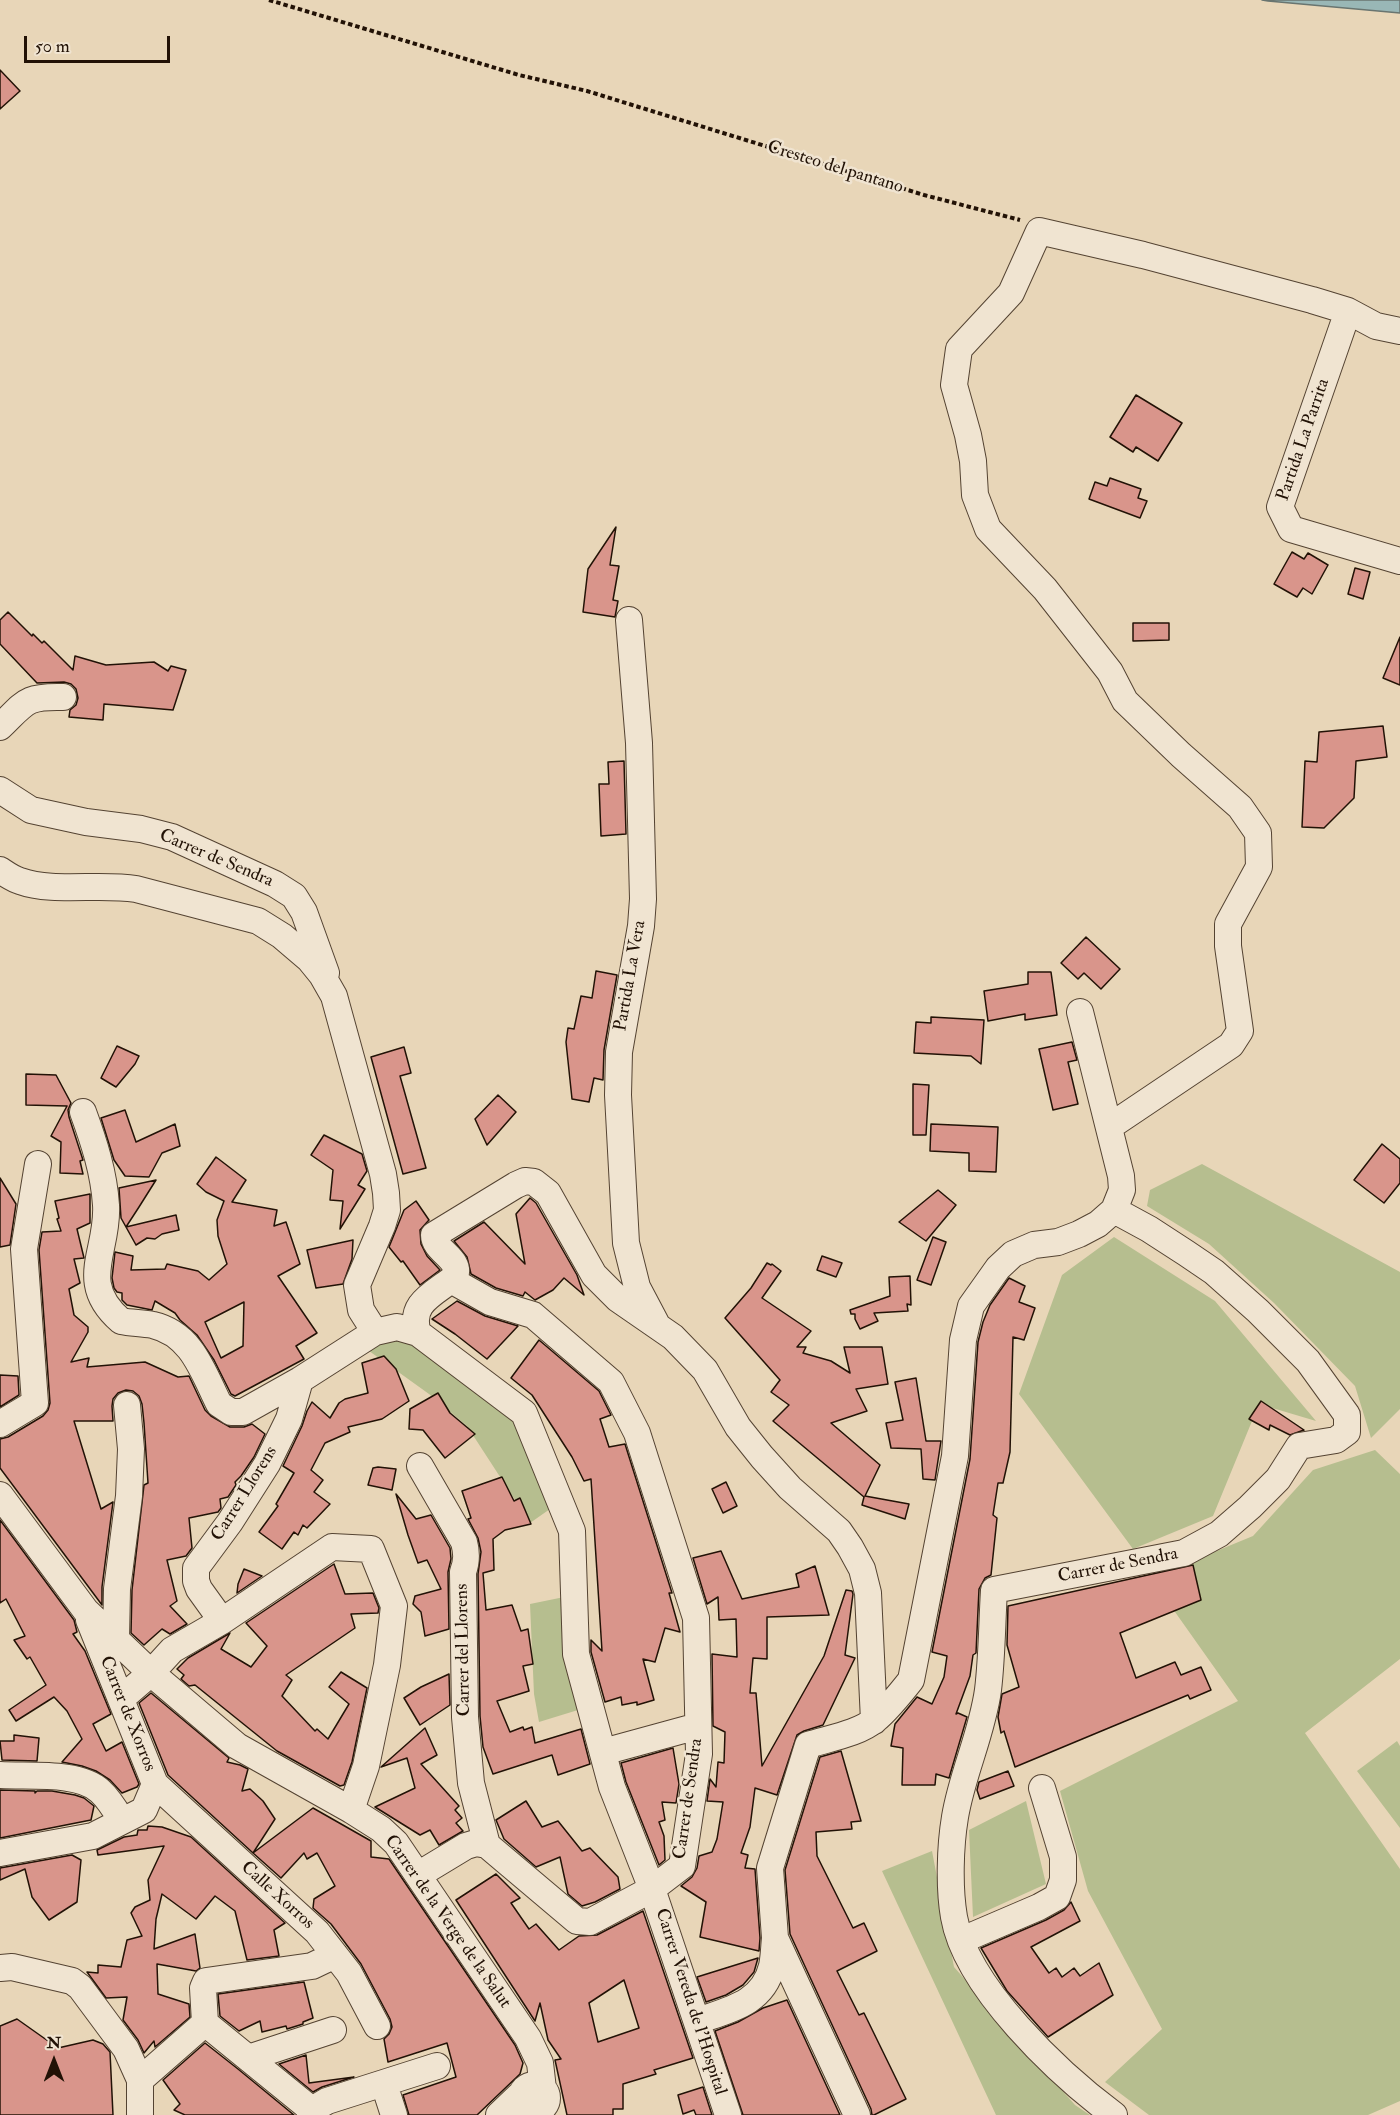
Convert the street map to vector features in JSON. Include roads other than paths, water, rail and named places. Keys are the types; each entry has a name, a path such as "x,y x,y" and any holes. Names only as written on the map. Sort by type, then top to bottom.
{"street":[{"path":"1109,1127 1231,1045 1240,1031 1228,946 1228,924 1259,867 1258,833 1240,807 1125,701 1110,672 1045,589 988,529 975,495 968,435 954,385 959,349 1011,293 1039,231 1143,255 1348,311 1376,326 1400,331"},
{"name":"Partida La Parrita","path":"1348,311 1280,507 1291,529 1400,561"},
{"name":"Partida La Vera","path":"629,620 639,743 644,899 619,1052 618,1095 626,1243 637,1287 657,1326"},
{"path":"0,727 27,701 42,697 63,697"},
{"name":"Carrer de Sendra","path":"0,790 31,810 86,822 141,829 172,837 276,884 294,896 304,912 334,996 383,1174 387,1210 357,1285 361,1310 375,1332"},
{"name":"Carrer de Sendra","path":"0,870 18,881 31,884 136,888 258,921 282,936 309,959 334,996"},
{"path":"697,2021 745,2004 760,1990 772,1967 775,1938 770,1868 808,1744 853,1731 874,1721 911,1680 955,1456 963,1340 971,1306 998,1268 1013,1254 1034,1245 1058,1242 1098,1224 1114,1210 1122,1190 1121,1176 1080,1012"},
{"path":"83,1112 96,1149 104,1184 106,1208 104,1236 97,1260 96,1276 103,1301 112,1314 121,1321 154,1326 183,1341 193,1351 219,1404 231,1412 243,1412 300,1380 375,1332 397,1327 418,1333 524,1413 572,1531 576,1654 612,1787 652,1889 590,1922 578,1921 487,1845 476,1843 466,1846 417,1875"},
{"path":"0,1424 35,1403 24,1249 38,1164"},
{"path":"418,1333 415,1315 419,1305 455,1277 456,1267 435,1244 434,1235 525,1181 534,1182 548,1193 594,1275 618,1299 673,1337 705,1370 744,1434 790,1488 839,1531 862,1569 868,1593 874,1721"},
{"name":"Carrer de Sendra","path":"1114,1210 1149,1229 1214,1272 1258,1311 1308,1361 1347,1415 1347,1432 1336,1440 1299,1446 1278,1479 1250,1507 1219,1534 1184,1553 994,1590 988,1690 980,1730 961,1785 955,1821 951,1866 954,1918 971,1966 995,2000 1080,2090 1114,2115"},
{"name":"Carrer de Sendra","path":"451,1280 490,1302 533,1315 611,1382 637,1433 696,1618 699,1754 682,1866 652,1889"},
{"name":"Carrer Llorens","path":"222,1621 199,1589 196,1581 196,1568 230,1522 267,1464 289,1419 300,1380"},
{"path":"116,1640 117,1589 129,1496 131,1449 127,1405"},
{"name":"Carrer del Llorens","path":"420,1466 466,1550 467,1558 463,1572 465,1717 471,1784 487,1845"},
{"path":"0,1496 86,1611"},
{"path":"122,1698 151,1674 172,1650 222,1621 332,1547 371,1549 394,1606 387,1665 366,1766 351,1810"},
{"name":"Carrer de la Verge de la Salut","path":"86,1611 151,1674 237,1746 351,1810 381,1829 396,1843 528,2038 540,2063 534,2106"},
{"name":"Carrer de Xorros","path":"0,1853 93,1836 144,1810 155,1784 86,1611"},
{"path":"603,1752 698,1726"},
{"path":"0,1775 82,1780 100,1790 123,1821"},
{"name":"Calle Xorros","path":"155,1784 317,1932 349,1973 377,2026"},
{"path":"962,1940 1057,1897 1063,1880 1063,1857 1042,1788"},
{"name":"Carrer Vereda de l'Hospital","path":"652,1889 728,2115"},
{"path":"775,1938 857,2115"},
{"path":"335,1955 312,1966 206,1981 202,1988 205,2023 311,2112 327,2101 437,2066"},
{"path":"0,1968 12,1967 72,1981 80,1987 126,2049 140,2080 140,2115"},
{"path":"140,2080 205,2023"},
{"path":"248,2058 333,2030"},
{"path":"384,2084 394,2115"},
{"path":"499,2115 534,2106"}],"water":[{"path":"1262,0 1400,0 1400,13 1268,1"}]}
